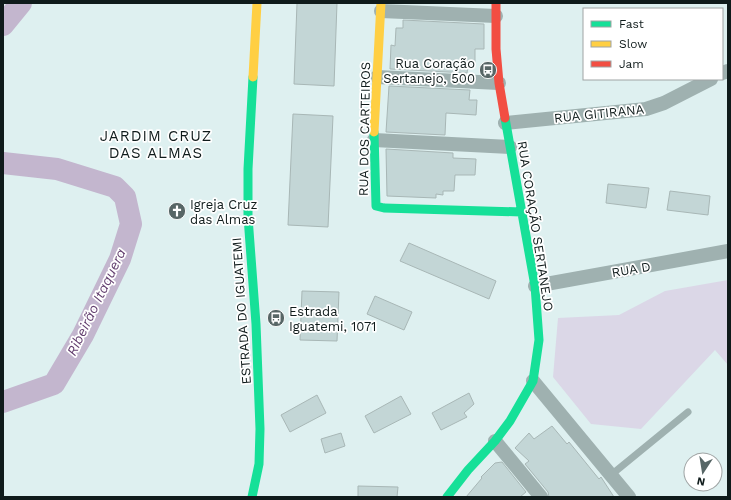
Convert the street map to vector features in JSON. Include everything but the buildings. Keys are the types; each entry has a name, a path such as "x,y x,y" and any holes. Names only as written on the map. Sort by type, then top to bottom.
{"street":[{"name":"ESTRADA DO IGUATEMI","path":"252,497 259,464 260,430 257,338 248,217 249,150 257,3"},
{"path":"381,7 496,9"},
{"name":"RUA DOS CARTEIROS","path":"381,7 374,140 376,206 380,208 521,212"},
{"name":"RUA CORAÇÃO SERTANEJO","path":"452,495 510,420 533,381 539,340 535,286 498,83 496,9"},
{"path":"377,77 498,83"},
{"name":"RUA GITIRANA","path":"505,123 646,110 664,103 709,80"},
{"path":"374,140 510,147"},
{"name":"RUA D","path":"535,286 728,251"},
{"path":"533,381 629,497"},
{"path":"495,441 541,497"}],"lane":[{"path":"611,475 688,412"}],"shaded area":[{"path":"728,280 728,365 715,350 641,429 591,424 553,377 558,318 619,315 665,291"}],"waterway":[{"name":"Ribeirão Itaquera","path":"3,25 21,3"},
{"name":"Ribeirão Itaquera","path":"3,163 57,169 115,187 125,197 131,224 120,259 83,335 54,384 3,402"}],"traffic: fast":[{"path":"252,497 259,464 260,429 256,324 248,217 248,169 253,77"},
{"path":"447,497 468,470 495,441 510,421 533,381 539,340 535,286 505,118"},
{"path":"374,132 376,206 384,208 521,212"}],"traffic: slow":[{"path":"253,77 257,3"},
{"path":"374,132 381,3"}],"traffic: jam":[{"path":"496,3 496,49 499,83 505,118"}],"place":[{"name":"Rua Coração Sertanejo, 500","path":"488,70"},
{"name":"Igreja Cruz das Almas","path":"177,211"},
{"name":"Estrada Iguatemi, 1071","path":"276,318"}],"district":[{"name":"JARDIM CRUZ DAS ALMAS","path":"156,144"}]}
